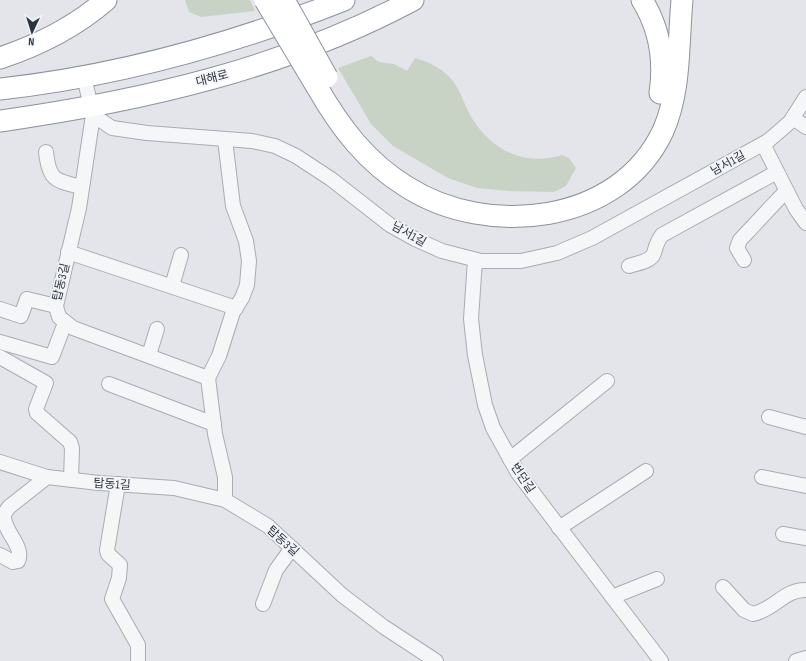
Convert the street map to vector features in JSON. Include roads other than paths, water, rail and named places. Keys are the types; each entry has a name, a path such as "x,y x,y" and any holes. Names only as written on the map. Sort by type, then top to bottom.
{"highway":[{"path":"0,58 73,26 106,0"},
{"path":"265,0 323,84 368,138 401,168 417,179 454,195 480,201 514,204 534,204 555,200 589,187 617,168 642,141 649,127 659,96 662,62 657,31 651,14 642,0"},
{"path":"284,0 323,84 333,114 358,147 384,172 408,188 442,204 479,213 520,216 559,212 592,201 621,183 644,161 662,132 668,119 675,87 682,0"},
{"path":"0,89 84,77 144,64 229,41 294,20 344,0"},
{"name":"대해로","path":"0,121 92,111 219,77 334,38 384,16 413,0"},
{"path":"384,16 426,0"}],"street":[{"path":"84,77 92,111"},
{"name":"남서1길","path":"92,111 112,128 225,140 252,141 274,146 289,152 331,179 390,225 415,239 442,251 475,260 521,261 557,252 592,238 763,144 779,133 793,118 806,97"},
{"name":"탑동3길","path":"65,323 59,317 56,306 82,187 92,111"},
{"path":"793,118 806,127"},
{"path":"225,140 233,206 246,241 250,261 247,285 228,325 219,356 208,378 214,424 225,477 225,500"},
{"path":"763,144 786,191 806,223"},
{"path":"46,152 48,167 52,177 65,183 82,187"},
{"path":"629,266 650,259 654,255 657,241 662,235 777,172"},
{"path":"744,260 737,248 740,240 786,191"},
{"name":"탑동3길","path":"68,252 236,308"},
{"path":"172,286 181,255"},
{"name":"번던길","path":"475,260 471,319 475,355 485,405 493,428 510,459 559,528 661,661"},
{"path":"0,309 20,316 27,299 56,306"},
{"path":"0,342 52,357 65,323 73,328 208,378"},
{"path":"149,355 157,329"},
{"path":"0,357 46,383 36,409 36,413 70,442 72,458 71,480"},
{"path":"510,459 607,381"},
{"path":"109,384 214,424"},
{"path":"769,417 806,427"},
{"name":"탑동1길","path":"0,462 46,477 174,488 225,500"},
{"path":"559,528 646,471"},
{"path":"0,555 13,562 18,560 19,550 5,527 4,514 9,507 46,477"},
{"path":"762,477 806,486"},
{"path":"118,484 107,550 108,554 120,566 119,578 112,599 138,645 138,661"},
{"name":"탑동3길","path":"225,500 268,526 342,595 384,628 436,661"},
{"path":"783,534 806,538"},
{"path":"262,604 276,570 292,548"},
{"path":"612,597 657,579"},
{"path":"723,587 744,610 753,614 774,606 790,592 806,590"}]}
